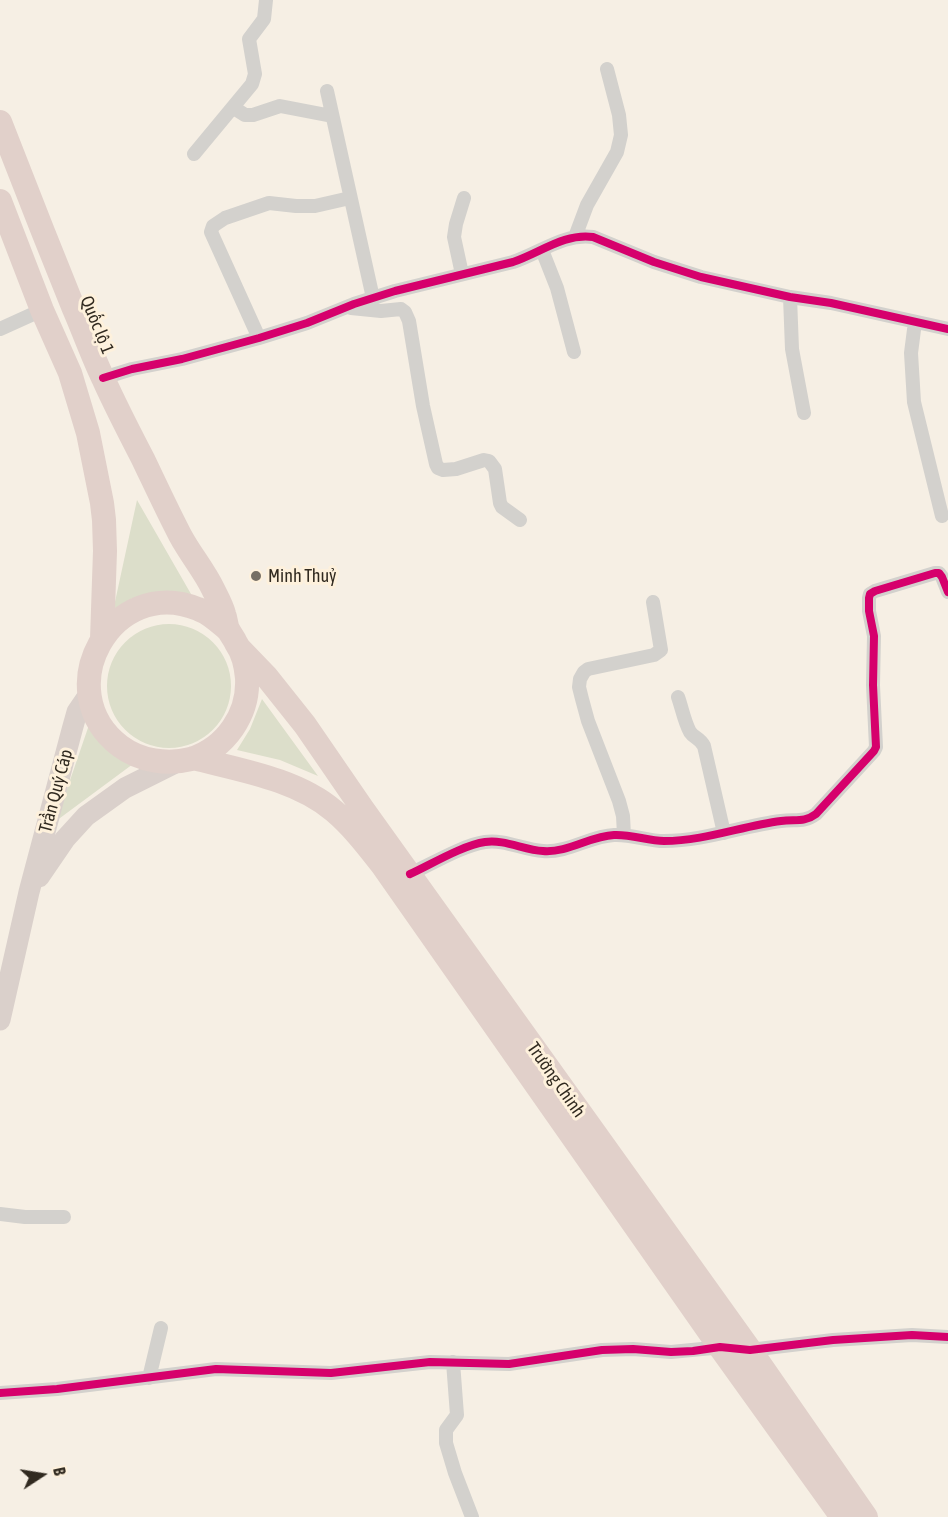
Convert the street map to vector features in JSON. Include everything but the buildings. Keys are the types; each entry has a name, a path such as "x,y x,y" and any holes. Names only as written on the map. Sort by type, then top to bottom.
{"highway":[{"name":"Quốc lộ 1","path":"0,122 103,378 180,536 212,587 234,640"},
{"path":"0,201 42,310 70,373 88,433 102,503 105,550 102,639"},
{"path":"163,603 181,604 199,609 214,618 234,640 245,663 247,693 238,721 219,744 206,752 186,760 163,762 148,759 120,746 100,722 93,708 90,693 90,671 102,639 128,614 145,606 163,603"},
{"name":"Trường Chinh","path":"234,640 305,724 866,1517"},
{"name":"Trường Chinh","path":"186,760 249,772 300,790 334,810 352,828 383,866 842,1517"}],"main road":[{"name":"Trần Quý Cáp","path":"0,1020 29,892 77,712 90,693"},
{"name":"Trần Quý Cáp","path":"29,892 64,839 86,816 125,788 186,760"}],"street":[{"path":"194,154 234,108 254,80 249,39 264,19 266,0"},
{"path":"575,237 587,205 617,152 621,135 619,116 607,69"},
{"path":"327,92 373,298"},
{"path":"234,108 245,115 253,115 280,106 332,116"},
{"path":"259,338 211,232 213,226 225,218 269,202 296,207 315,206 350,198"},
{"path":"462,273 454,237 465,198"},
{"path":"103,378 259,338 395,291 513,262 566,239 584,236 593,237 654,262 701,277 948,329"},
{"path":"542,250 557,288 574,352"},
{"path":"790,297 792,349 804,412"},
{"path":"347,307 381,311 401,309 405,312 409,321 423,406 438,468 448,470 484,460 489,461 495,469 502,507 520,520"},
{"path":"0,329 42,310"},
{"path":"915,322 911,353 914,402 942,516"},
{"path":"410,874 469,846 486,842 545,851 560,850 614,835 670,841 782,821 807,819 816,814 876,747 873,685 874,636 869,611 870,594 935,573 939,573 942,577 948,592"},
{"path":"624,835 623,816 588,721 580,693 580,679 588,669 654,655 661,650 653,603"},
{"path":"678,697 689,730 693,736 702,741 704,746 724,833"},
{"path":"0,1214 25,1217 64,1216"},
{"path":"149,1378 161,1328"},
{"path":"0,1393 57,1389 216,1369 331,1373 430,1362 509,1364 602,1350 671,1352 720,1347 750,1350 833,1340 921,1335 948,1337"},
{"path":"453,1362 456,1415 446,1430 446,1443 472,1517"}],"green space":[{"path":"137,500 191,594 153,593 131,599 113,611"},
{"path":"169,624 193,629 213,642 226,662 231,686 226,710 213,730 193,743 169,748 145,743 125,730 112,710 107,686 112,662 125,642 145,629"},
{"path":"262,699 318,776 280,760 237,750 250,729"},
{"path":"90,722 103,746 133,764 56,821"}],"cycle path":[{"path":"103,378 259,338 395,291 513,262 562,241 582,237 593,237 654,262 701,277 948,329"},
{"path":"410,874 457,851 492,841 552,851 605,836 620,835 658,841 679,840 766,823 803,820 812,817 876,747 873,685 874,636 869,611 870,594 935,573 939,573 942,577 948,592"},
{"path":"0,1393 57,1389 216,1369 331,1373 430,1362 509,1364 602,1350 633,1349 671,1352 720,1347 750,1350 833,1340 912,1335 948,1337"}],"place":[{"name":"Minh Thuỷ","path":"256,576"}]}
